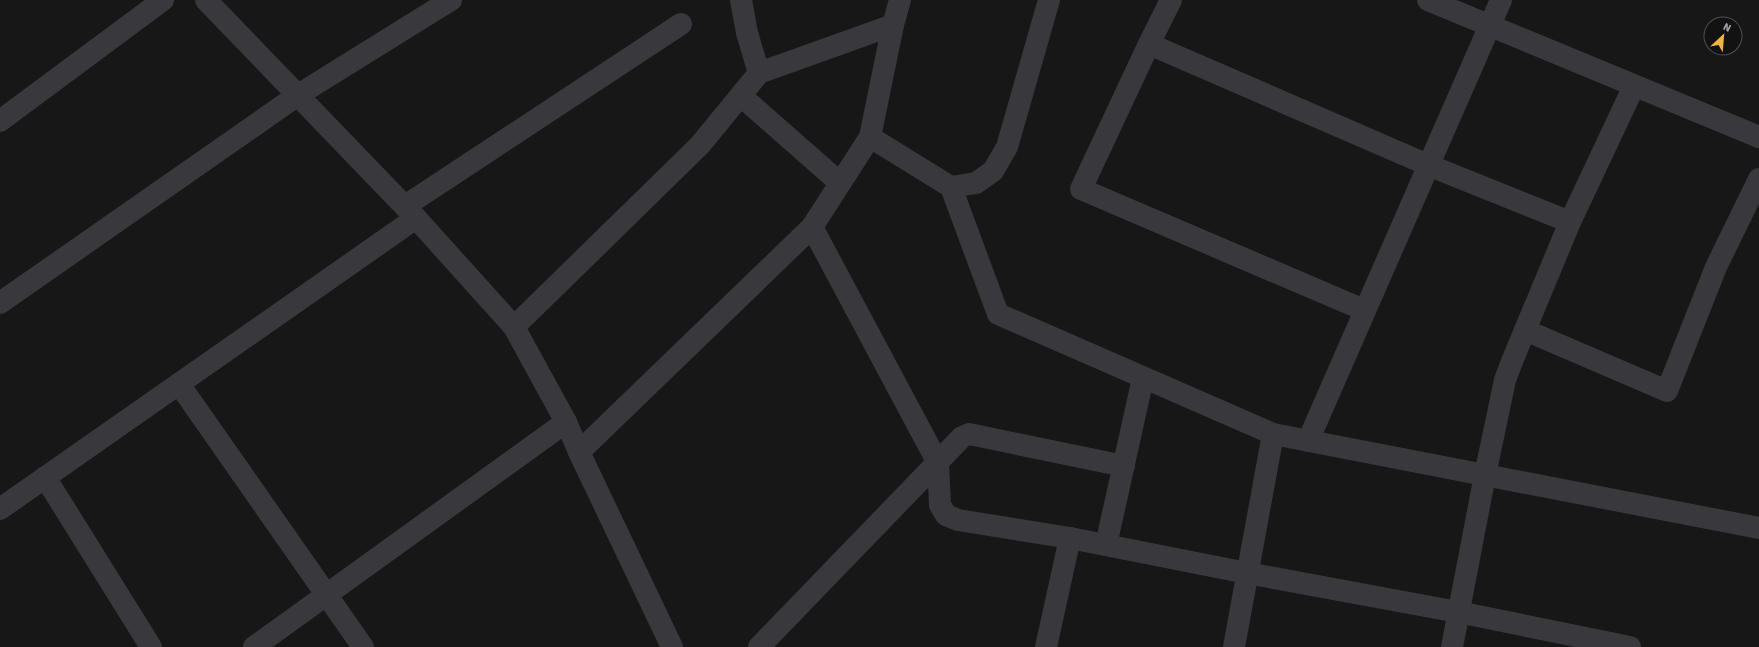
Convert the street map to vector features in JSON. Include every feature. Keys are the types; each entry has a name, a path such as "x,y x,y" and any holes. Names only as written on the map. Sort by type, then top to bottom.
{"street":[{"path":"0,121 162,0"},
{"path":"206,0 411,212 514,327 566,422 672,647"},
{"path":"0,303 298,95 451,0"},
{"path":"741,0 747,33 759,73"},
{"path":"579,452 812,228 870,137 893,25 900,0"},
{"path":"870,137 951,186 976,183 994,171 1007,147 1049,0"},
{"path":"1188,0 1167,8 1081,189 1364,310"},
{"path":"1428,0 1759,137"},
{"path":"1308,441 1364,310 1501,0"},
{"path":"0,508 179,384 411,212 681,24"},
{"path":"514,327 700,145 759,73 893,25"},
{"path":"1149,44 1428,165 1570,222"},
{"path":"1452,647 1505,380 1570,222 1634,86"},
{"path":"741,96 840,183"},
{"path":"1525,330 1667,391 1716,267 1759,179"},
{"path":"951,186 998,314 1273,434 1759,528"},
{"path":"812,228 938,463 940,505 946,515 958,520 1070,538 1247,573 1458,612 1630,647"},
{"path":"1106,545 1143,378"},
{"path":"179,384 363,647"},
{"path":"254,647 566,422"},
{"path":"759,647 962,437 969,434 1124,466"},
{"path":"1234,647 1273,434"},
{"path":"45,477 151,647"},
{"path":"1046,647 1070,538"}]}
